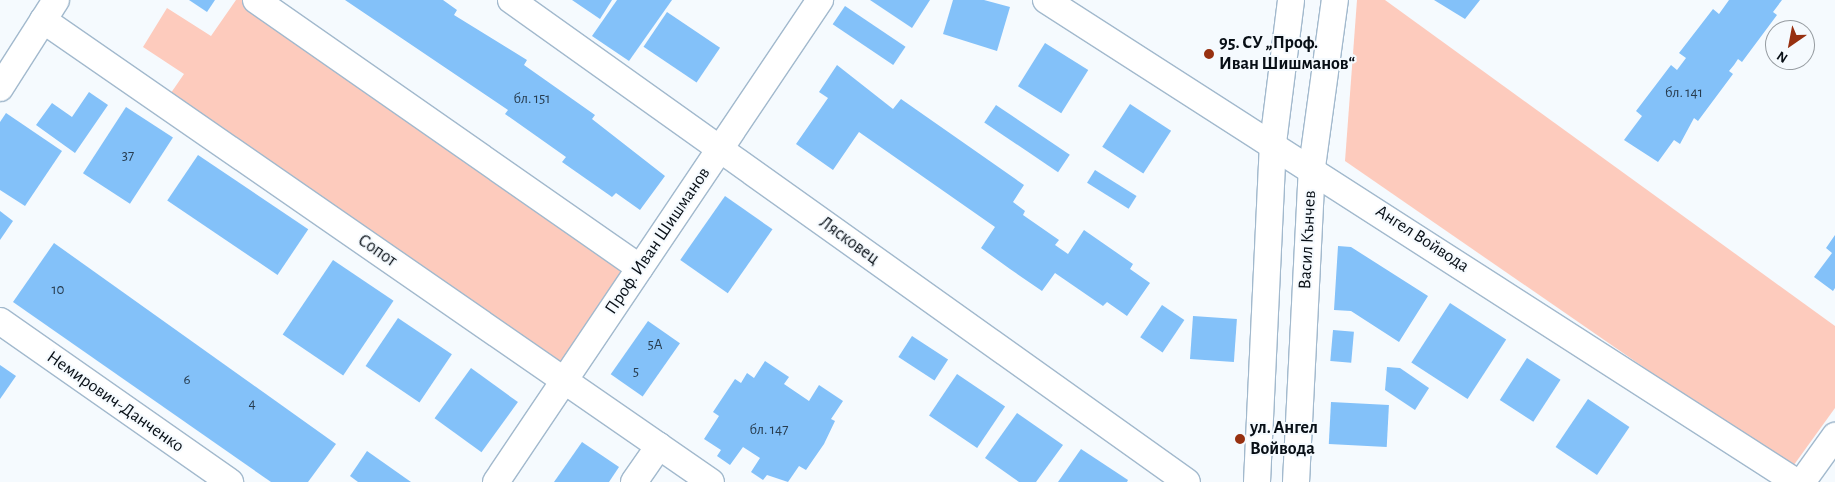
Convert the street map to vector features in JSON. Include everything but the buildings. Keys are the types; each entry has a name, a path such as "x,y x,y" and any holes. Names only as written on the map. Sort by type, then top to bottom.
{"street":[{"path":"256,0 640,268"},
{"name":"Лясковец","path":"511,0 1187,482"},
{"name":"Проф. Иван Шишманов","path":"496,482 820,0"},
{"name":"Ангел Войвода","path":"1046,0 1312,167 1796,482"},
{"path":"1256,482 1274,143 1292,0"},
{"name":"Васил Кънчев","path":"1296,482 1312,167 1335,0"},
{"path":"0,88 49,10"},
{"name":"Сопот","path":"49,10 564,381 711,482"},
{"name":"Немирович-Данченко","path":"0,322 230,482"},
{"path":"1802,482 1835,436"},
{"path":"634,482 658,446"}],"shaded area":[{"path":"236,0 256,0 640,268 564,381 164,103 184,74 143,47 167,8 211,36"},
{"path":"1357,0 1385,0 1835,326 1835,408 1791,469 1345,161"}],"place":[{"name":"95. СУ „Проф. Иван Шишманов“","path":"1209,54"},
{"name":"ул. Ангел Войвода","path":"1240,439"}]}
